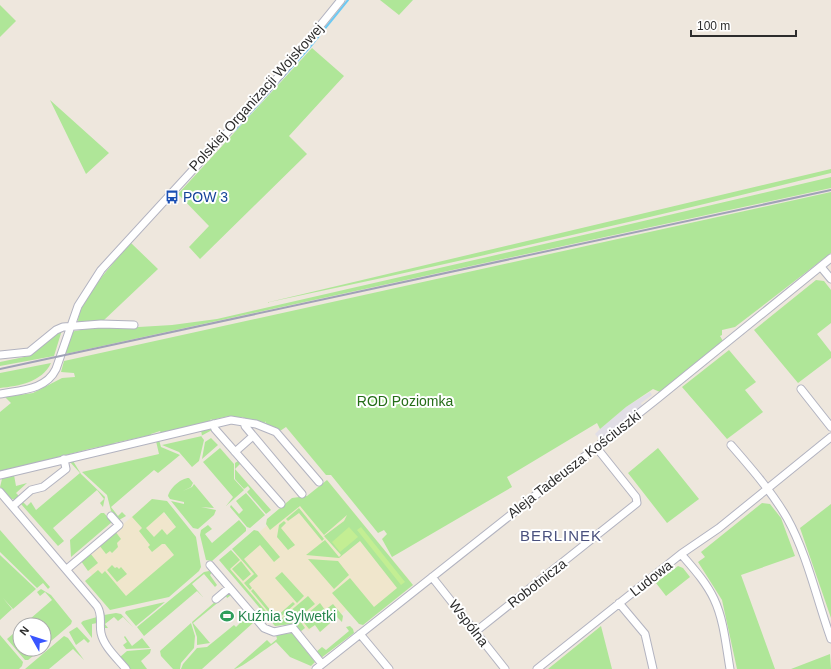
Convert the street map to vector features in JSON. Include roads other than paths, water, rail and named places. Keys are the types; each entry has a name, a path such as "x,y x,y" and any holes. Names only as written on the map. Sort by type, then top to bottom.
{"street":[{"name":"Polskiej Organizacji Wojskowej","path":"0,394 29,389 47,382 56,369 70,326 82,299 108,261 280,75 341,0"},
{"name":"Aleja Tadeusza Kościuszki","path":"316,669 831,258"},
{"path":"821,267 831,279"},
{"path":"0,355 29,352 56,330 70,326 134,325"},
{"path":"802,389 831,427"},
{"path":"0,475 228,421 256,424 276,432 319,482"},
{"path":"244,422 245,426 253,436 302,494"},
{"path":"213,424 235,452 281,504"},
{"path":"235,452 253,436"},
{"name":"Ludowa","path":"537,669 681,554 719,528 831,437"},
{"path":"732,445 781,508 792,528 831,639"},
{"name":"Robotnicza","path":"475,632 637,503 636,497 596,447"},
{"path":"13,506 31,490 44,487 66,468 64,459"},
{"path":"0,492 67,569 99,609 103,639 126,669"},
{"path":"67,569 119,525 111,516"},
{"path":"681,554 703,581 714,598 730,669"},
{"path":"210,565 266,630 274,632 293,628 322,664"},
{"name":"Wspólna","path":"432,577 505,669"},
{"path":"216,599 230,588"},
{"path":"619,603 645,634 653,669"},
{"path":"360,634 388,669"}],"waterway":[{"path":"234,131 310,47 348,0"}],"railway":[{"path":"0,369 831,190"}],"place":[{"name":"POW 3","path":"172,197"},
{"name":"Kuźnia Sylwetki","path":"227,616"}],"district":[{"name":"BERLINEK","path":"561,535"}],"park label":[{"name":"ROD Poziomka","path":"405,401"}]}
